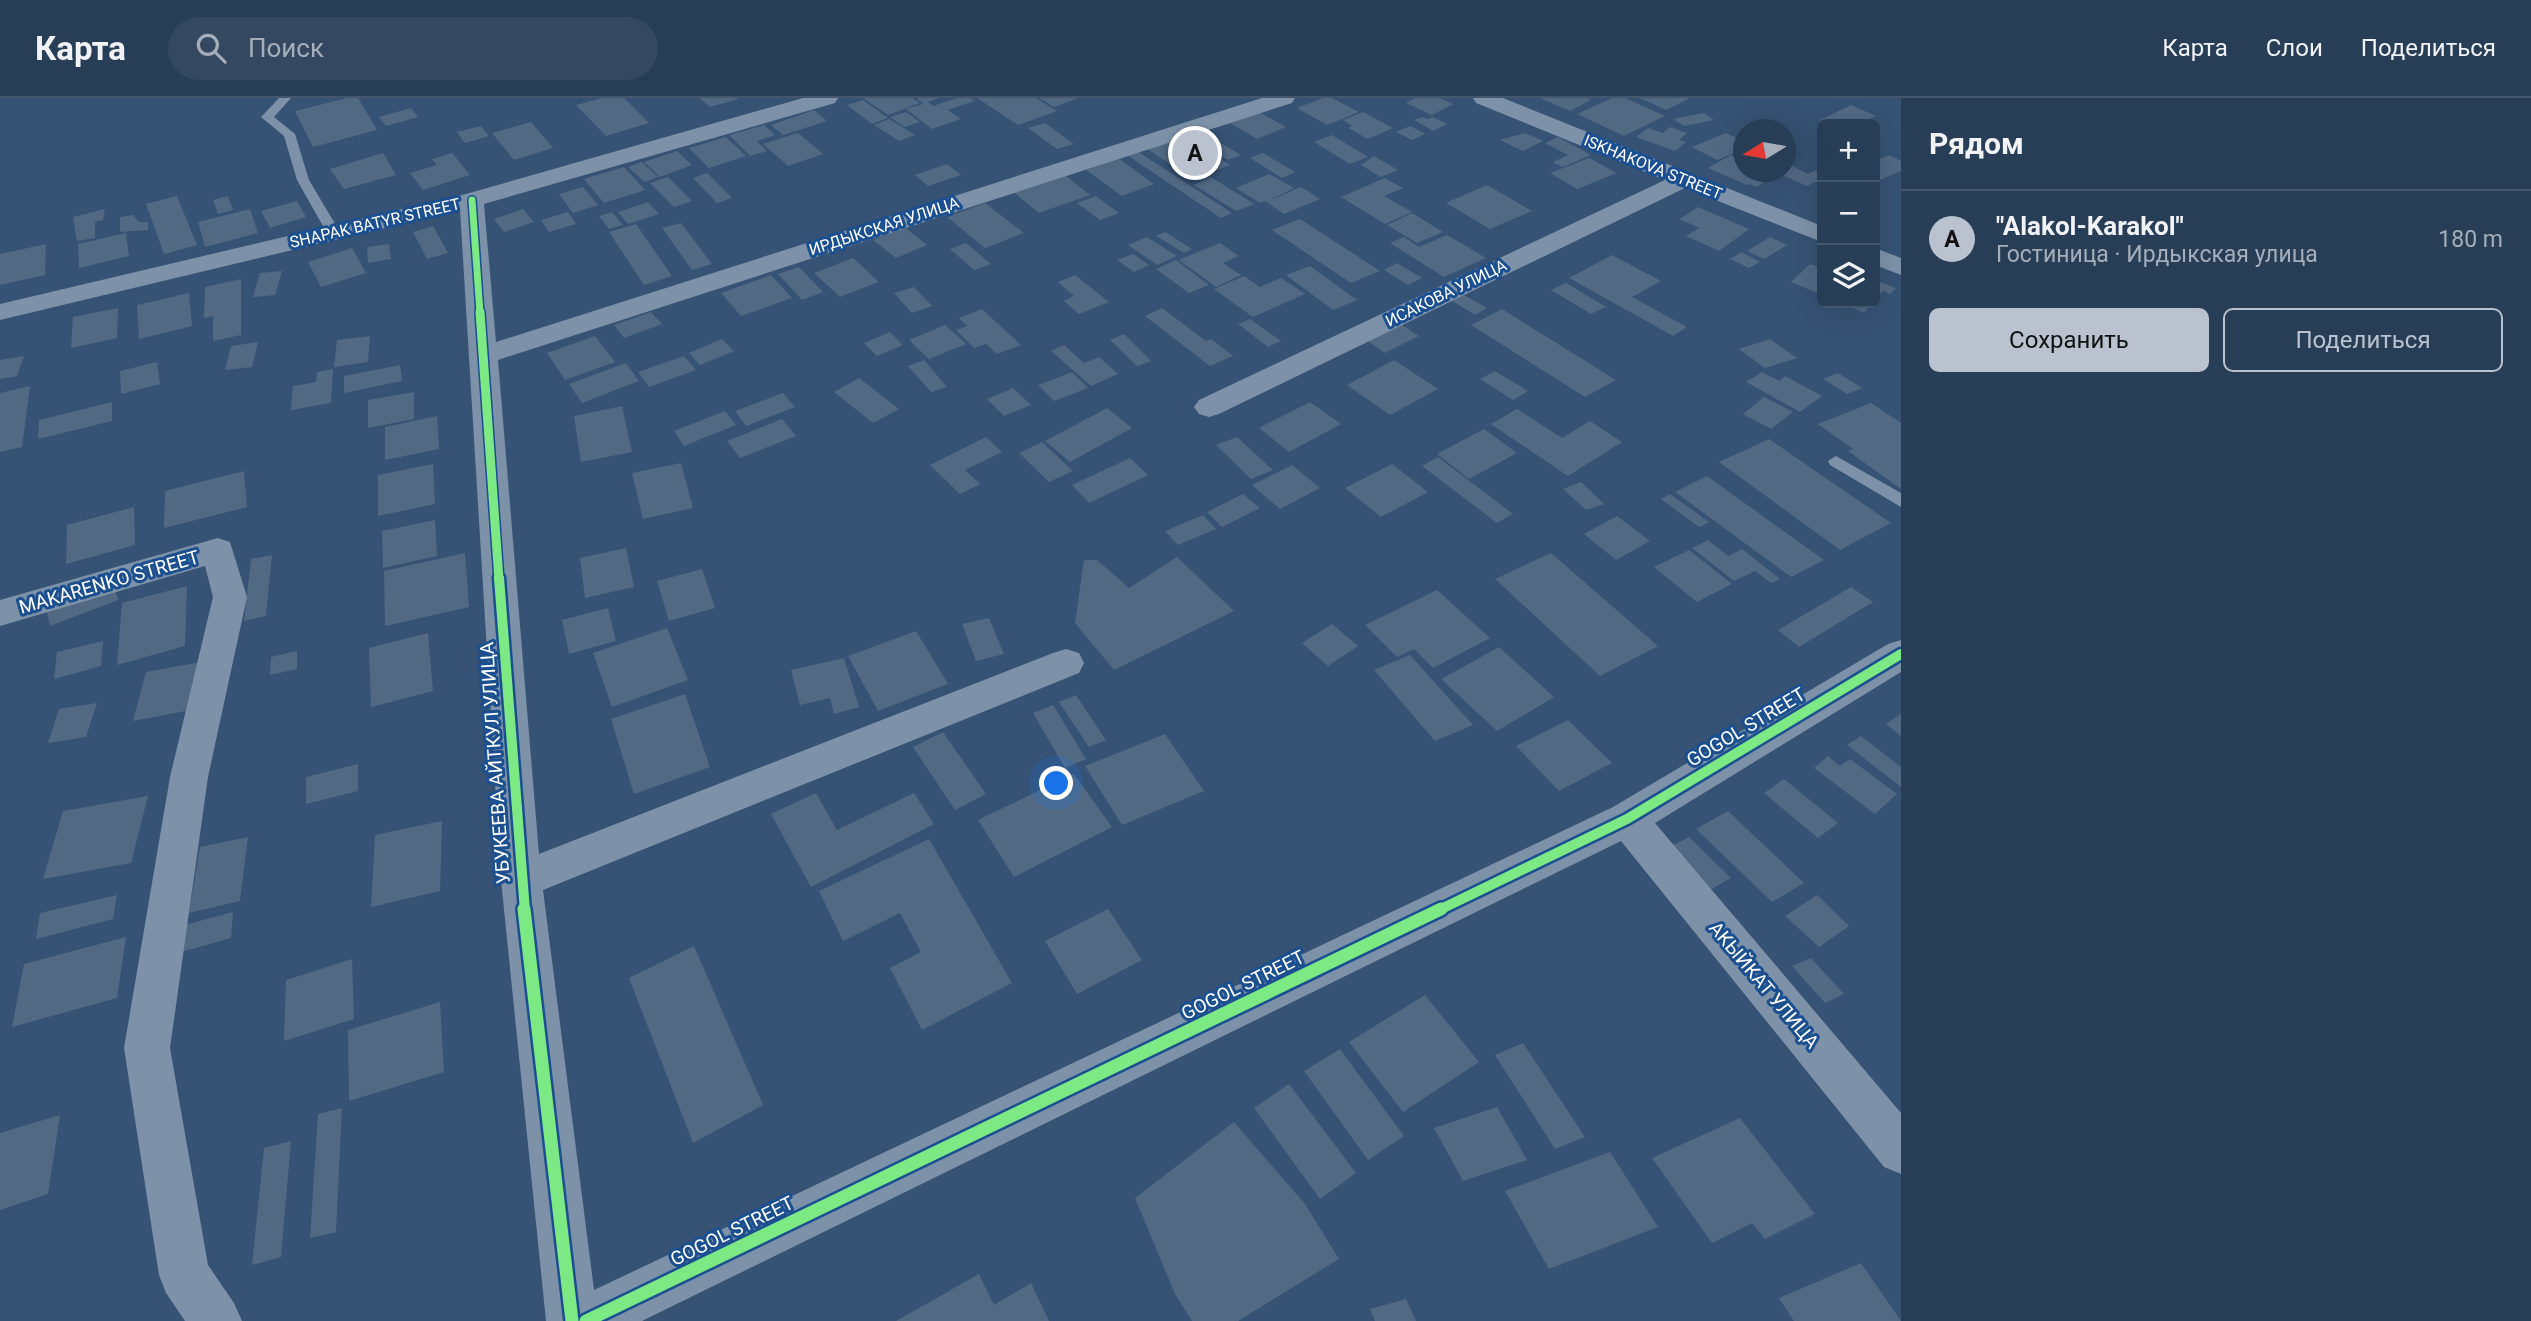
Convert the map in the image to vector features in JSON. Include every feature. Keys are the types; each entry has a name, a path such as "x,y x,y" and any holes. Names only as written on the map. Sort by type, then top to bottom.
{"street":[{"name":"SHAPAK BATYR STREET","path":"0,312 472,200 827,98"},
{"name":"ИРДЫКСКАЯ УЛИЦА","path":"483,355 1284,98"},
{"name":"ISKHAKOVA STREET","path":"1485,98 1817,233"},
{"name":"ИСАКОВА УЛИЦА","path":"1209,407 1683,180"},
{"name":"УБУКЕЕВА АЙТКУЛ УЛИЦА","path":"472,200 521,880 572,1321"},
{"path":"1880,258 1901,267"},
{"name":"MAKARENKO STREET","path":"0,613 218,550 230,597 188,777 147,1048 184,1275 216,1321"},
{"name":"GOGOL STREET","path":"586,1321 1627,819 1901,654"},
{"path":"521,880 1066,663"},
{"name":"АКЫЙКАТ УЛИЦА","path":"1627,819 1901,1150"}],"lane":[{"path":"285,98 267,117 289,134 303,180 333,232"},
{"path":"1836,461 1901,501"}],"building":[{"path":"347,98 358,98 377,130 313,147 295,111"},
{"path":"602,98 624,98 649,123 606,136 576,105"},
{"path":"699,98 737,98 738,99 710,107"},
{"path":"863,98 912,98 920,103 888,115"},
{"path":"917,98 939,98 928,102 933,106 957,98 970,98 974,101 948,110 961,119 932,129 906,109 923,104"},
{"path":"977,98 1036,98 1057,111 1018,125"},
{"path":"1039,98 1078,98 1054,107"},
{"path":"1323,98 1332,98 1359,112 1327,125 1297,108"},
{"path":"1415,98 1440,98 1453,104 1432,115 1406,103"},
{"path":"1540,98 1587,98 1591,100 1570,111"},
{"path":"1612,98 1625,98 1665,116 1624,136 1577,114"},
{"path":"1640,98 1690,98 1666,110"},
{"path":"863,100 888,118 872,124 847,105"},
{"path":"1851,105 1876,116 1870,119 1822,119"},
{"path":"411,108 418,117 386,126 379,117"},
{"path":"814,110 827,121 783,135 771,125"},
{"path":"906,112 920,122 904,127 890,117"},
{"path":"1259,112 1286,127 1257,139 1230,123"},
{"path":"1363,112 1393,128 1368,139 1348,128 1352,126 1343,120"},
{"path":"1704,113 1714,120 1684,126 1673,119"},
{"path":"1433,117 1447,124 1433,131 1414,120"},
{"path":"889,119 915,135 899,141 874,125"},
{"path":"531,122 553,148 514,160 492,133"},
{"path":"1045,123 1074,144 1057,149 1028,128"},
{"path":"764,125 775,135 757,141 767,151 750,156 729,135"},
{"path":"481,126 489,136 465,143 457,132"},
{"path":"1410,126 1425,134 1412,140 1396,132"},
{"path":"1670,127 1687,133 1679,140 1686,142 1675,151 1636,137 1648,128 1663,133"},
{"path":"1197,129 1241,155 1228,160 1184,134"},
{"path":"798,133 823,154 788,166 763,144"},
{"path":"1525,133 1543,141 1523,151 1500,140"},
{"path":"1726,133 1733,136 1733,153 1717,160 1692,147"},
{"path":"1182,135 1230,165 1205,175 1186,163 1174,167 1146,148"},
{"path":"1332,135 1368,157 1350,164 1314,142"},
{"path":"726,137 746,156 709,168 689,148"},
{"path":"1558,137 1591,155 1563,167 1553,162 1568,155 1545,143"},
{"path":"677,151 692,165 660,177 644,162"},
{"path":"1137,151 1232,213 1221,218 1127,155"},
{"path":"383,153 396,175 344,189 330,169"},
{"path":"452,153 470,175 423,190 410,173 437,165 432,159"},
{"path":"1263,153 1295,172 1282,178 1250,158"},
{"path":"1731,155 1733,156 1733,179 1708,168"},
{"path":"1889,155 1901,161 1901,171 1880,180 1880,159"},
{"path":"1374,156 1398,170 1381,177 1361,165"},
{"path":"1118,158 1154,184 1122,196 1086,170"},
{"path":"1589,158 1617,173 1577,189 1550,173"},
{"path":"642,162 658,177 645,182 628,167"},
{"path":"947,164 961,175 928,186 915,175"},
{"path":"624,167 645,190 604,203 584,179"},
{"path":"1796,168 1808,174 1817,170 1817,181 1807,186 1796,181"},
{"path":"1061,172 1090,195 1039,213 1011,190"},
{"path":"707,173 732,198 717,203 693,178"},
{"path":"1269,174 1294,188 1268,201 1301,187 1320,199 1284,214 1265,201 1260,203 1236,188"},
{"path":"668,177 692,201 674,207 650,183"},
{"path":"1211,177 1254,204 1236,211 1194,185"},
{"path":"1385,178 1403,188 1384,196 1412,212 1385,224 1341,197"},
{"path":"1740,182 1764,182 1757,187"},
{"path":"1487,185 1532,211 1490,229 1446,203"},
{"path":"583,187 598,205 573,213 559,194"},
{"path":"177,196 197,245 164,254 146,204"},
{"path":"228,196 233,210 218,214 213,200"},
{"path":"1096,196 1119,213 1100,220 1077,203"},
{"path":"297,201 306,217 270,228 261,211"},
{"path":"648,202 659,214 628,224 618,212"},
{"path":"985,203 1024,233 985,248 947,217"},
{"path":"1698,207 1749,229 1719,251 1686,236 1699,228 1680,219"},
{"path":"105,209 103,220 95,222 95,238 77,241 73,217"},
{"path":"250,209 258,233 205,247 198,222"},
{"path":"523,209 534,222 504,232 494,219"},
{"path":"568,212 576,224 549,232 541,220"},
{"path":"612,212 623,225 609,229 599,216"},
{"path":"1412,213 1443,232 1417,243 1387,225"},
{"path":"133,215 139,222 148,222 148,230 120,232 120,217"},
{"path":"1300,219 1380,271 1351,283 1272,230"},
{"path":"681,223 712,264 692,270 662,228"},
{"path":"636,224 672,276 644,285 609,232"},
{"path":"433,226 448,253 427,259 413,232"},
{"path":"904,227 927,245 896,258 873,240"},
{"path":"1165,232 1192,249 1184,253 1156,236"},
{"path":"126,233 129,256 79,268 78,244"},
{"path":"1447,235 1486,258 1444,277 1390,243 1404,237 1419,247"},
{"path":"1147,237 1177,256 1157,265 1128,245"},
{"path":"1770,237 1787,245 1764,259 1747,251"},
{"path":"966,243 991,264 974,270 950,249"},
{"path":"1220,243 1239,256 1223,263 1241,275 1216,287 1179,260"},
{"path":"46,244 45,275 0,285 0,254"},
{"path":"389,244 391,259 368,263 367,247"},
{"path":"352,248 366,273 321,287 308,262"},
{"path":"1742,252 1760,262 1749,268 1730,259"},
{"path":"1133,254 1149,265 1134,272 1117,260"},
{"path":"1612,255 1661,281 1632,297 1687,327 1673,336 1569,278"},
{"path":"853,258 879,282 840,297 814,273"},
{"path":"1176,260 1209,285 1189,293 1156,269"},
{"path":"1397,263 1422,278 1408,285 1384,270"},
{"path":"1810,264 1817,266 1817,293 1791,282"},
{"path":"1310,266 1357,300 1333,310 1286,275"},
{"path":"799,267 823,292 802,300 778,274"},
{"path":"282,271 275,295 253,297 260,273"},
{"path":"771,275 792,298 741,316 721,293"},
{"path":"1075,275 1109,302 1079,314 1064,301 1074,296 1058,282"},
{"path":"1244,276 1260,287 1281,278 1305,294 1253,317 1214,289"},
{"path":"241,279 241,335 213,341 213,316 204,318 205,287"},
{"path":"1880,282 1896,288 1890,294 1883,291 1880,294"},
{"path":"1566,283 1606,307 1591,314 1551,290"},
{"path":"914,287 932,306 912,313 894,293"},
{"path":"189,293 192,326 139,339 137,305"},
{"path":"1464,295 1487,308 1475,315 1452,301"},
{"path":"118,308 117,338 71,348 73,317"},
{"path":"1162,308 1206,341 1211,339 1233,356 1210,366 1145,316"},
{"path":"1852,308 1868,308 1864,313"},
{"path":"982,309 1021,345 997,354 986,344 974,348 956,330 967,326 959,318"},
{"path":"1502,309 1616,380 1585,397 1471,325"},
{"path":"651,312 662,324 624,338 614,325"},
{"path":"1250,319 1281,341 1268,347 1238,324"},
{"path":"1399,323 1419,336 1385,353 1365,339"},
{"path":"945,325 966,344 929,359 909,340"},
{"path":"890,332 903,345 877,356 864,343"},
{"path":"1124,334 1151,361 1137,366 1110,340"},
{"path":"370,336 368,362 334,367 337,340"},
{"path":"595,336 615,362 565,380 547,353"},
{"path":"722,339 734,351 700,365 689,353"},
{"path":"1770,339 1797,358 1765,368 1739,349"},
{"path":"258,342 252,367 225,370 231,346"},
{"path":"1064,345 1084,363 1099,357 1118,374 1091,386 1051,351"},
{"path":"24,356 17,376 0,379 0,360"},
{"path":"684,356 696,370 649,387 638,372"},
{"path":"924,360 947,387 931,392 908,366"},
{"path":"1394,360 1438,389 1390,415 1347,385"},
{"path":"157,362 160,384 121,394 120,371"},
{"path":"626,363 639,381 582,403 569,384"},
{"path":"400,365 402,381 344,393 344,376"},
{"path":"333,369 331,403 291,410 293,386 316,382 317,372"},
{"path":"1495,371 1528,391 1513,400 1480,379"},
{"path":"1072,372 1088,388 1054,401 1038,385"},
{"path":"1762,372 1779,381 1785,376 1822,396 1800,412 1746,382"},
{"path":"1838,373 1862,388 1847,394 1823,379"},
{"path":"859,378 899,409 873,423 834,392"},
{"path":"30,386 22,447 0,452 0,393"},
{"path":"1013,388 1031,405 1004,416 987,399"},
{"path":"414,392 414,419 368,428 368,400"},
{"path":"783,393 795,407 746,426 735,411"},
{"path":"1764,397 1793,412 1771,429 1743,414"},
{"path":"112,402 112,421 38,439 39,420"},
{"path":"1310,402 1341,424 1289,452 1259,428"},
{"path":"1871,403 1901,423 1901,489 1848,451 1853,449 1818,424"},
{"path":"622,406 632,452 581,462 574,416"},
{"path":"1107,408 1132,428 1070,462 1045,441"},
{"path":"1517,409 1562,438 1590,421 1622,442 1568,476 1491,424"},
{"path":"725,411 736,425 684,446 674,431"},
{"path":"437,416 439,449 385,460 385,427"},
{"path":"782,419 796,436 740,458 727,441"},
{"path":"1484,429 1517,453 1469,479 1437,454"},
{"path":"986,437 1002,452 965,470 980,484 960,494 930,465"},
{"path":"1237,437 1273,470 1251,479 1216,445"},
{"path":"1769,439 1891,523 1840,550 1719,462"},
{"path":"1042,442 1073,471 1049,482 1019,453"},
{"path":"1438,457 1513,514 1497,523 1422,466"},
{"path":"1130,458 1148,475 1089,503 1072,485"},
{"path":"681,463 693,508 643,519 632,473"},
{"path":"433,464 435,504 378,516 378,475"},
{"path":"1392,464 1428,492 1381,517 1345,488"},
{"path":"1292,465 1320,488 1280,509 1252,485"},
{"path":"244,471 247,507 164,528 165,491"},
{"path":"1707,476 1824,560 1791,577 1675,492"},
{"path":"1581,482 1604,504 1586,510 1563,489"},
{"path":"1243,494 1260,508 1222,527 1207,512"},
{"path":"1670,494 1709,522 1699,527 1661,499"},
{"path":"134,507 135,545 66,564 67,525"},
{"path":"1203,515 1216,529 1178,545 1165,531"},
{"path":"1617,516 1650,541 1616,560 1584,534"},
{"path":"435,520 437,556 383,568 382,531"},
{"path":"1708,540 1728,556 1742,549 1780,579 1771,583 1755,571 1734,581 1692,548"},
{"path":"626,548 634,587 585,598 580,558"},
{"path":"1689,550 1732,584 1697,602 1654,567"},
{"path":"465,553 469,607 385,626 384,571"},
{"path":"1551,553 1658,646 1600,676 1495,579"},
{"path":"272,555 266,616 244,621 251,559"},
{"path":"1177,557 1234,611 1114,670 1075,623 1084,560 1097,560 1129,588"},
{"path":"702,569 715,608 669,621 657,581"},
{"path":"114,586 118,600 50,626 47,612"},
{"path":"187,586 185,646 117,665 122,603"},
{"path":"1851,587 1873,602 1799,647 1778,630"},
{"path":"1437,590 1490,638 1433,668 1414,649 1397,657 1365,625"},
{"path":"608,608 616,641 569,654 562,620"},
{"path":"989,618 1004,654 976,661 962,624"},
{"path":"1332,624 1358,646 1328,666 1302,643"},
{"path":"667,628 688,680 612,707 593,653"},
{"path":"916,631 948,684 878,711 848,656"},
{"path":"428,633 433,691 371,707 369,648"},
{"path":"103,641 101,666 54,679 57,652"},
{"path":"1499,647 1554,697 1497,731 1441,679"},
{"path":"297,651 297,669 270,675 271,657"},
{"path":"1410,655 1473,725 1435,741 1374,670"},
{"path":"844,658 859,707 834,714 830,698 800,705 791,670"},
{"path":"201,662 191,710 133,721 146,672"},
{"path":"685,694 710,767 634,794 611,719"},
{"path":"1076,695 1106,740 1089,747 1059,702"},
{"path":"97,703 86,737 48,743 59,709"},
{"path":"1053,705 1086,759 1065,768 1033,713"},
{"path":"1901,714 1901,736 1886,724"},
{"path":"1568,720 1612,763 1559,791 1516,746"},
{"path":"943,732 986,794 955,810 913,747"},
{"path":"1165,734 1204,791 1122,825 1085,766"},
{"path":"1861,736 1901,767 1901,787 1847,745"},
{"path":"1828,756 1840,766 1850,759 1897,794 1875,814 1814,768"},
{"path":"358,764 358,791 306,804 306,777"},
{"path":"1074,774 1112,827 1014,877 978,820"},
{"path":"1784,779 1838,823 1818,838 1764,793"},
{"path":"816,793 837,830 914,793 934,824 811,887 771,814"},
{"path":"148,796 131,863 43,879 63,811"},
{"path":"1728,811 1804,883 1772,902 1696,829"},
{"path":"442,821 440,891 371,907 375,835"},
{"path":"248,837 240,901 189,913 200,847"},
{"path":"1689,837 1731,878 1708,891 1666,849"},
{"path":"929,839 1012,983 922,1030 890,968 921,952 900,913 843,941 819,891"},
{"path":"117,895 113,919 36,939 40,913"},
{"path":"1817,895 1849,926 1819,947 1785,916"},
{"path":"1108,909 1142,960 1077,994 1045,941"},
{"path":"233,912 231,938 174,954 177,927"},
{"path":"126,937 117,998 12,1027 24,964"},
{"path":"694,946 763,1105 693,1143 629,978"},
{"path":"1811,958 1844,994 1825,1003 1792,966"},
{"path":"352,959 354,1019 284,1041 286,980"},
{"path":"1425,995 1479,1062 1403,1112 1349,1042"},
{"path":"440,1002 444,1072 349,1101 348,1030"},
{"path":"1523,1043 1585,1137 1555,1149 1495,1055"},
{"path":"1340,1049 1404,1136 1368,1160 1304,1071"},
{"path":"1289,1084 1356,1173 1320,1199 1254,1108"},
{"path":"1497,1107 1527,1160 1463,1181 1434,1128"},
{"path":"342,1108 336,1232 310,1238 318,1114"},
{"path":"60,1115 48,1194 0,1210 0,1133"},
{"path":"1740,1118 1815,1214 1765,1239 1752,1223 1712,1243 1652,1158"},
{"path":"1234,1122 1305,1204 1339,1259 1238,1321 1192,1321 1175,1294 1135,1198"},
{"path":"291,1141 281,1257 252,1265 264,1148"},
{"path":"1610,1152 1658,1227 1549,1269 1505,1191"},
{"path":"1861,1263 1901,1321 1794,1321 1779,1298"},
{"path":"979,1274 994,1305 1031,1283 1049,1321 896,1321"},
{"path":"1406,1299 1416,1321 1375,1321 1370,1309"}],"cycle path":[{"path":"472,200 521,880 572,1321"},
{"path":"586,1321 1627,819 1901,654"}],"place":[{"name":"\"Alakol-Karakol\"","path":"1195,153"}]}
